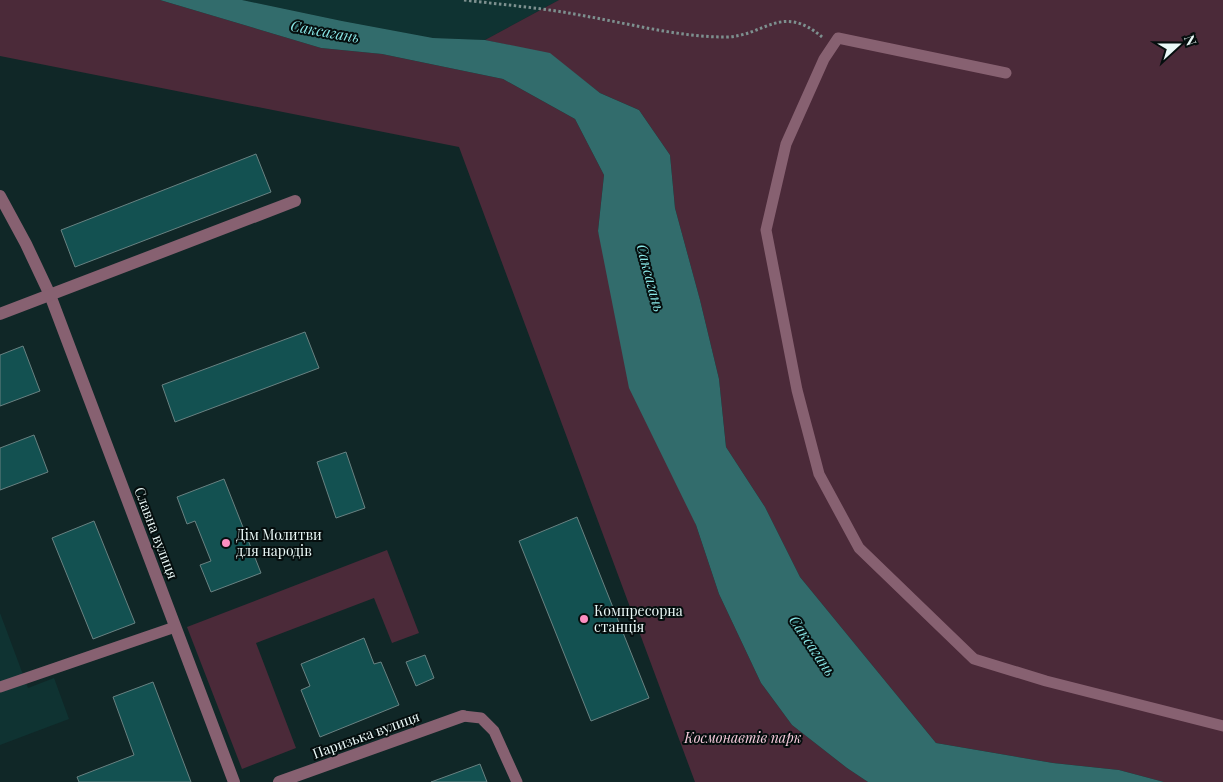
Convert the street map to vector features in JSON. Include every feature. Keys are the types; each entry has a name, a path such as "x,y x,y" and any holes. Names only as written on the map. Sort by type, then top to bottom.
{"street":[{"name":"Славна вулиця","path":"0,196 26,244 50,295 234,782"},
{"path":"0,314 295,201"},
{"name":"Паризька вулиця","path":"279,782 463,716"}],"lane":[{"path":"1006,73 838,38 824,59 786,144 766,230 797,390 819,474 859,548 974,659 1046,681 1223,726"},
{"path":"0,687 175,627"},
{"path":"463,716 481,718 494,731 517,782"}],"path":[{"path":"464,0 566,12 681,33 726,37 741,35 790,21 812,29 833,46"}],"shaded area":[{"path":"242,0 559,0 485,40 433,38"},
{"path":"0,613 28,688 54,678 69,719 0,745"}],"green space":[{"name":"Космонавтів парк","path":"0,0 160,0 321,48 382,54 503,79 575,119 604,175 598,231 719,594 761,683 792,725 868,782 695,782 459,147 0,56"},
{"path":"559,0 1223,0 1223,782 1164,782 1119,770 1053,763 936,743 800,577 765,507 726,447 719,379 675,208 670,155 639,110 600,93 550,54 485,40"},
{"path":"387,550 419,633 392,643 374,598 256,643 296,748 242,769 187,627"}],"water":[{"name":"Саксагань","path":"160,0 242,0 433,38 485,40 550,53 600,93 639,110 670,155 675,208 719,379 726,447 765,507 800,577 936,743 1053,763 1119,770 1164,782 868,782 847,768 792,725 761,683 719,594 696,525 629,388 598,231 604,175 575,119 503,79 382,54 321,48"}],"building":[{"path":"256,154 271,192 75,267 61,230"},
{"path":"305,332 319,368 175,422 162,385"},
{"path":"23,346 40,391 0,406 0,355"},
{"path":"34,435 48,472 0,490 0,448"},
{"path":"346,452 365,508 336,518 317,462"},
{"name":"Дім Молитви для народів","path":"224,479 261,573 211,592 200,565 211,561 195,521 187,524 177,497"},
{"name":"Компресорна станція","path":"577,517 649,698 591,721 519,541"},
{"path":"94,521 135,623 93,639 52,538"},
{"path":"364,638 374,664 381,662 399,705 320,737 301,690 310,686 301,664"},
{"path":"425,655 434,678 416,686 406,662"},
{"path":"153,682 191,782 79,782 77,777 134,755 113,697"},
{"path":"480,764 487,782 431,782"}],"place":[{"name":"Дім Молитви для народів","path":"226,543"},
{"name":"Компресорна станція","path":"584,619"}]}
